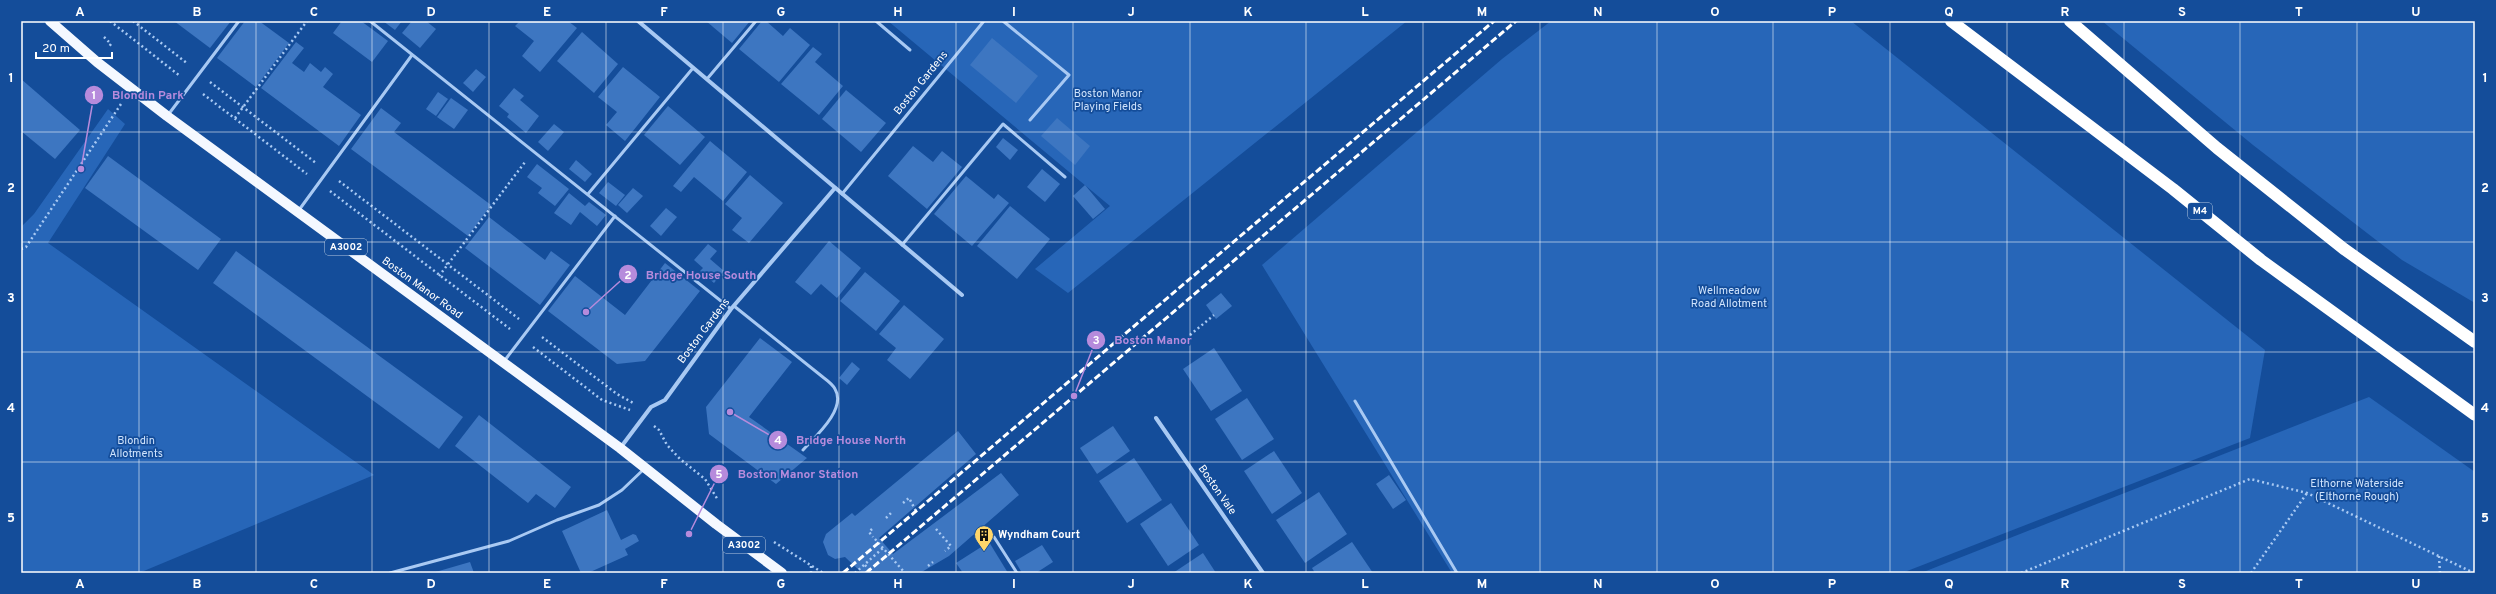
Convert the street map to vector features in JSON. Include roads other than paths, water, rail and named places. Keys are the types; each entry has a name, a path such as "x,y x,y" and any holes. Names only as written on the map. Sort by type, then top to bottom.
{"highway":[{"name":"M4","path":"1951,21 2173,189 2261,260 2475,415"},
{"path":"2070,21 2217,148 2344,249 2475,342"}],"main road":[{"name":"Boston Manor Road","path":"50,21 97,62 167,116 620,448 706,517 782,573"}],"street":[{"path":"638,21 962,296"},
{"name":"Boston Gardens","path":"620,448 651,407 665,400 732,308 835,188"},
{"name":"Boston Vale","path":"1156,418 1263,573"}],"lane":[{"path":"167,116 239,21"},
{"path":"370,21 836,389 838,400 834,411 825,427 803,450"},
{"path":"707,79 756,21"},
{"path":"876,21 910,50"},
{"name":"Boston Gardens","path":"842,194 984,21"},
{"path":"1003,21 1068,75 1030,120"},
{"path":"298,212 412,55"},
{"path":"588,194 693,68"},
{"path":"902,245 1002,124 1065,177"},
{"path":"503,362 616,216"},
{"path":"1355,401 1457,573"},
{"path":"390,573 509,541 557,520 599,505 622,490 645,468"},
{"path":"994,537 1017,573"}],"railway":[{"path":"843,573 1494,21"},
{"path":"866,573 1516,21"}],"place":[{"name":"Blondin Park","path":"81,169"},
{"name":"Bridge House South","path":"586,312"},
{"name":"Boston Manor","path":"1074,396"},
{"name":"Bridge House North","path":"730,412"},
{"name":"Boston Manor Station","path":"689,534"},
{"name":"Wyndham Court","path":"984,552"}],"park label":[{"name":"Boston Manor Playing Fields","path":"1108,100"},
{"name":"Wellmeadow Road Allotment","path":"1729,297"},
{"name":"Blondin Allotments","path":"136,447"},
{"name":"Elthorne Waterside (Elthorne Rough)","path":"2357,490"}]}
